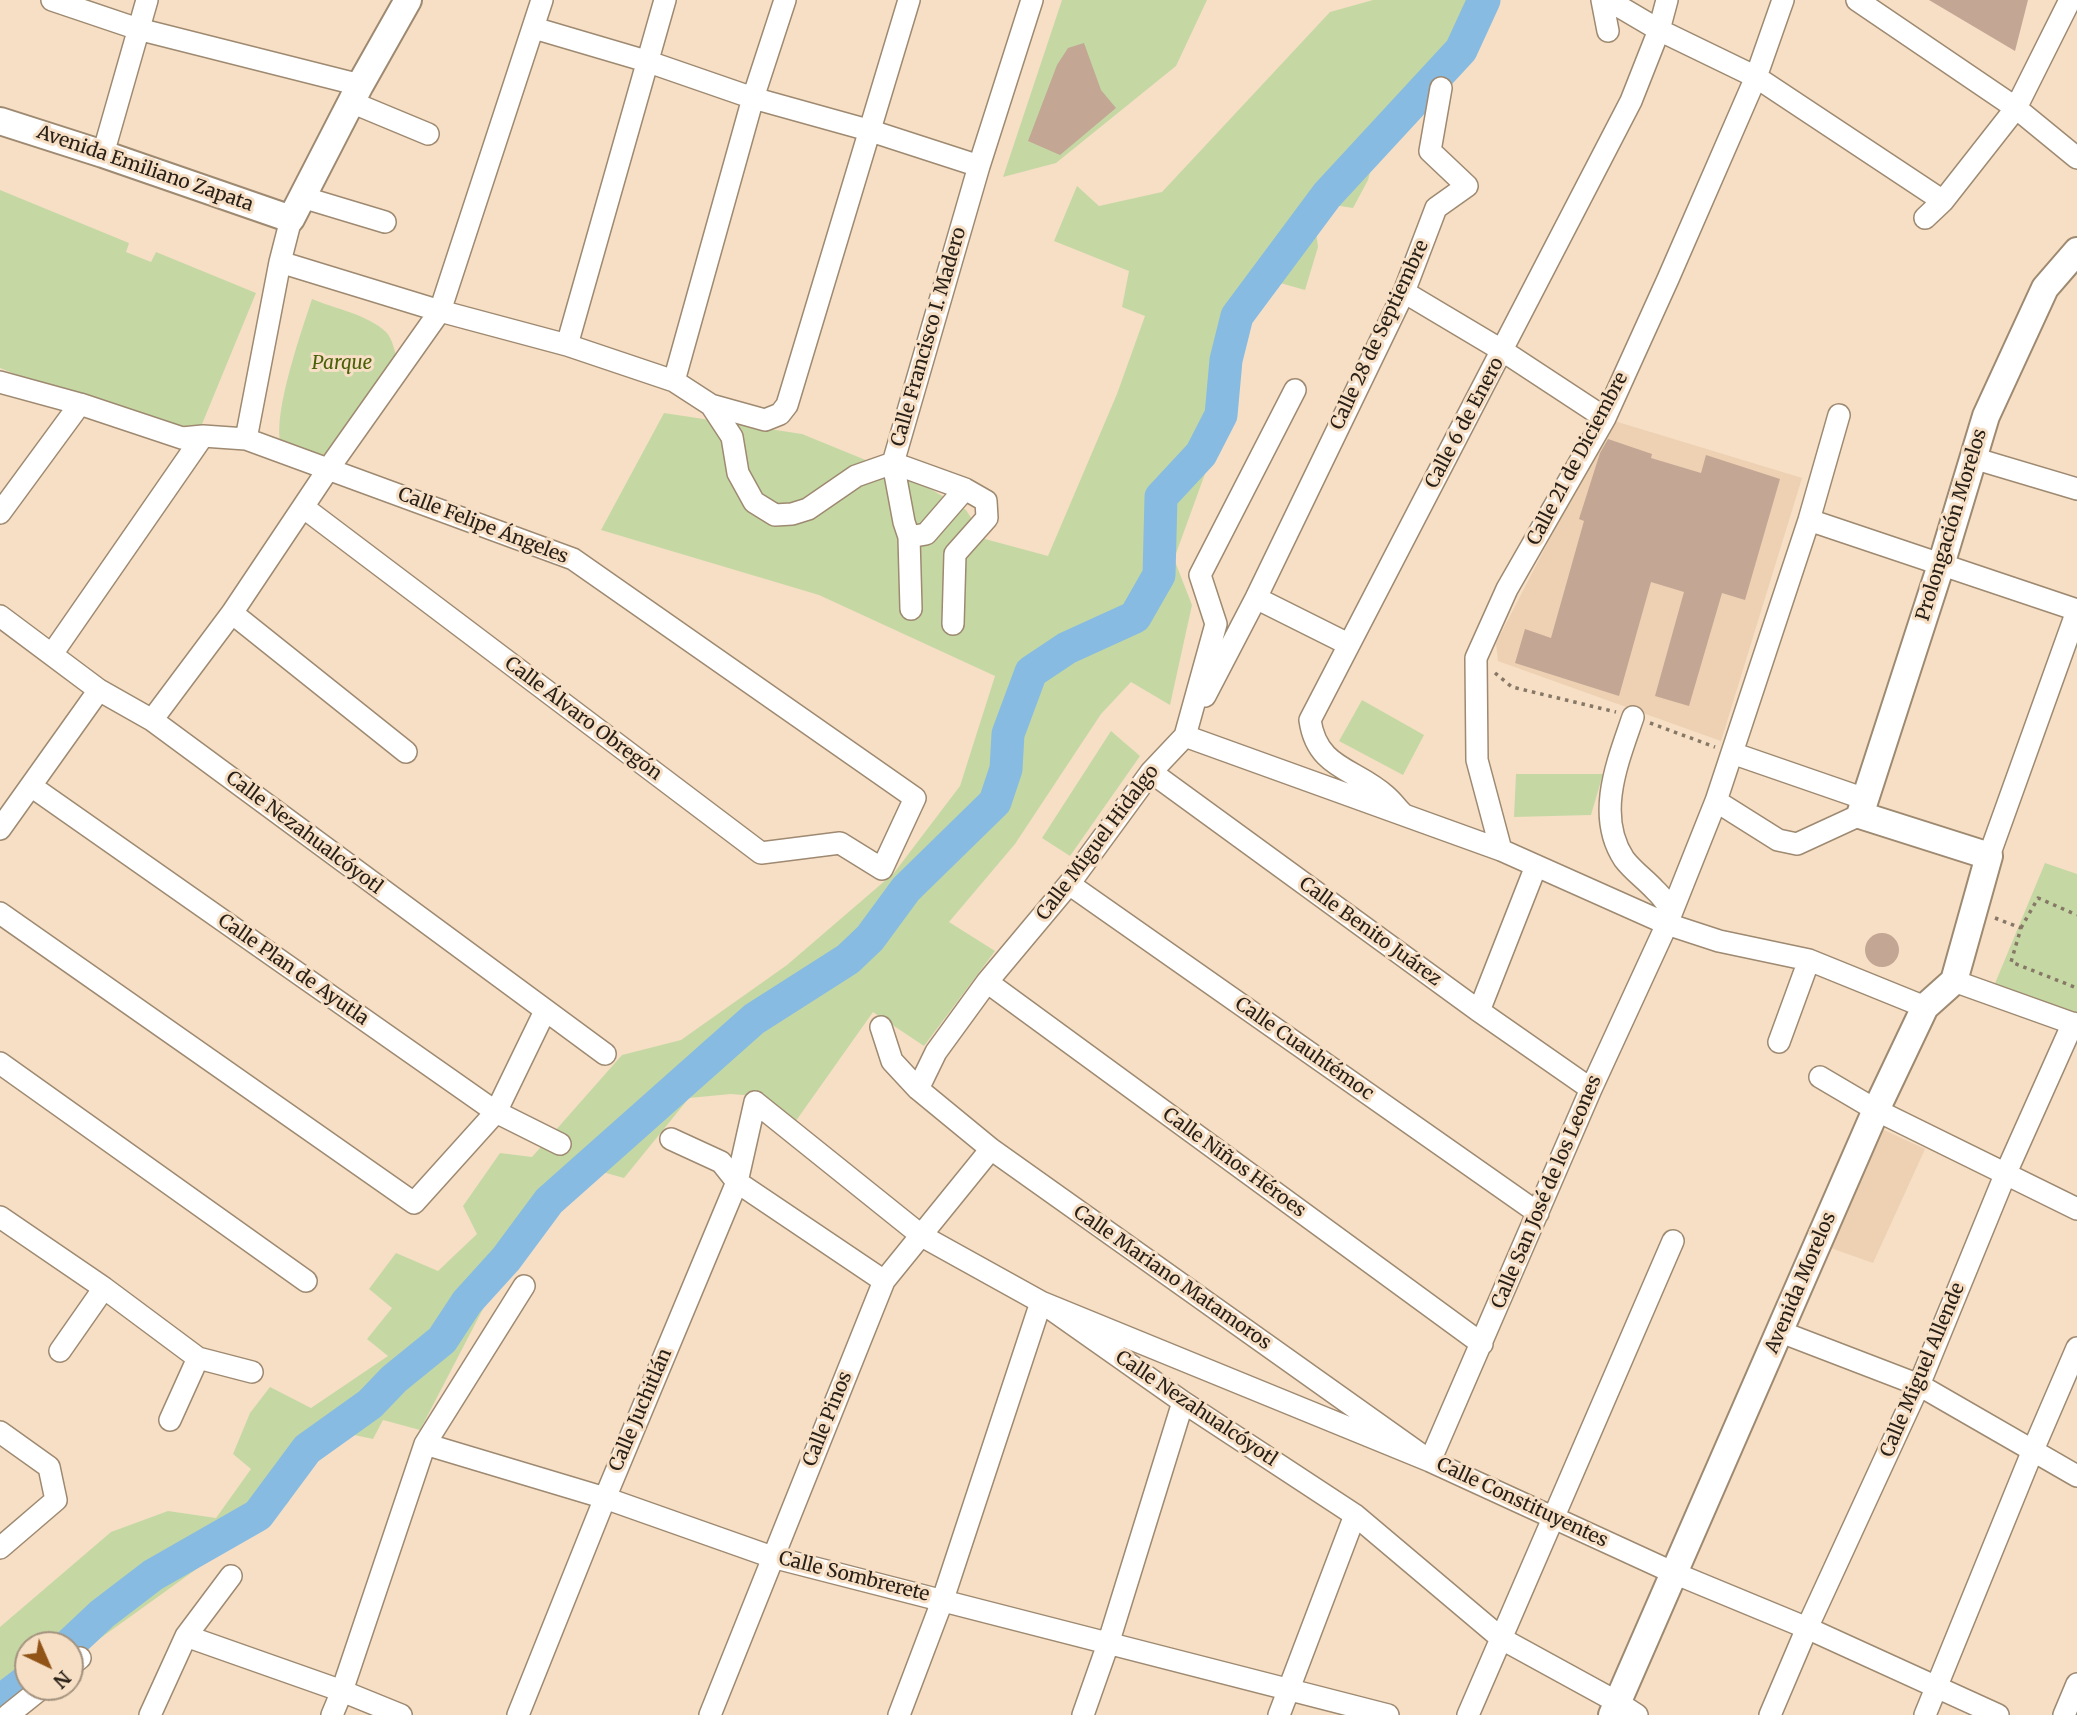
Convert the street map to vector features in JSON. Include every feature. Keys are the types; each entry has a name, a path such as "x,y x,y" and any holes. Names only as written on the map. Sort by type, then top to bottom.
{"main road":[{"path":"296,208 408,0"},
{"name":"Avenida Emiliano Zapata","path":"0,121 103,154 296,208"},
{"name":"Prolongación Morelos","path":"1863,807 1986,416 2045,288 2077,251"},
{"path":"1863,807 1989,856 1954,981"},
{"name":"Avenida Morelos","path":"1622,1711 1674,1573 1876,1110 1925,1007 1954,981"}],"street":[{"path":"52,0 138,29 356,93 428,134"},
{"path":"103,154 147,0"},
{"path":"152,720 232,613 329,468 440,311 542,0"},
{"path":"567,345 665,0"},
{"path":"674,381 753,98 785,0"},
{"path":"280,262 440,311 567,345 674,381 711,405 765,420 773,419 787,405 909,0"},
{"name":"Calle Francisco I. Madero","path":"711,405 732,437 738,473 754,502 775,514 792,514 808,509 856,476 893,463 979,166 1032,0"},
{"path":"1602,0 1608,31"},
{"path":"1608,0 1659,30 1756,77 1943,201"},
{"name":"Calle 6 de Enero","path":"1402,813 1386,795 1329,759 1319,749 1310,720 1631,101 1659,30 1667,0"},
{"name":"Calle 21 de Diciembre","path":"1502,850 1477,760 1476,657 1507,589 1605,418 1756,77 1783,0"},
{"path":"1857,0 2016,108 2077,158"},
{"path":"1925,218 1943,201 2016,108 2071,4"},
{"path":"534,28 979,166"},
{"name":"Calle 28 de Septiembre","path":"1185,736 1256,598 1404,292 1436,208 1467,186 1430,151 1441,88"},
{"path":"246,439 280,262 296,208 385,222"},
{"path":"1404,292 1503,351 1605,418"},
{"name":"Calle Felipe Ángeles","path":"0,382 80,404 182,438 203,436 246,439 573,559 915,798 882,869"},
{"name":"Calle Miguel Hidalgo","path":"918,1090 936,1052 987,982 1069,884 1151,772 1185,736 1216,624 1200,575 1295,390"},
{"path":"0,513 80,404"},
{"name":"Calle San José de los Leones","path":"1430,1461 1591,1089 1670,918 1716,801 1809,520 1839,415"},
{"path":"52,654 203,436"},
{"path":"1973,458 2077,489"},
{"path":"893,463 965,489 986,500 987,518 955,554 953,624"},
{"path":"893,463 909,537 911,609"},
{"path":"909,537 926,534 965,489"},
{"name":"Calle Álvaro Obregón","path":"303,507 761,853 840,843 882,869"},
{"path":"1809,520 2077,610 1989,856"},
{"path":"1256,598 1348,645"},
{"path":"232,613 406,752"},
{"name":"Calle Nezahualcóyotl","path":"0,616 99,690 152,720 604,1055"},
{"path":"0,829 99,690"},
{"path":"1633,717 1614,780 1610,808 1611,826 1624,858 1635,872 1657,891 1670,918"},
{"path":"1185,736 1502,850 1670,918 1719,941 1809,960 1925,1007"},
{"path":"1732,753 1863,807"},
{"name":"Calle Benito Juárez","path":"1151,772 1479,1011 1591,1089"},
{"name":"Calle Plan de Ayutla","path":"31,786 496,1112 560,1144"},
{"path":"1716,801 1778,840 1797,844 1863,807"},
{"path":"1479,1011 1536,866"},
{"name":"Calle Cuauhtémoc","path":"1069,884 1538,1213"},
{"path":"0,913 414,1203 496,1112 545,1011"},
{"path":"1779,1042 1809,960"},
{"path":"1954,981 2075,1024"},
{"name":"Calle Niños Héroes","path":"987,982 1482,1344"},
{"name":"Calle Miguel Allende","path":"1770,1715 1919,1385 2005,1175 2075,1024"},
{"name":"Calle Mariano Matamoros","path":"881,1027 892,1060 918,1090 990,1149 1430,1461"},
{"path":"0,1063 306,1281"},
{"path":"1820,1077 1876,1110 2077,1209"},
{"path":"722,1162 755,1102"},
{"name":"Calle Nezahualcóyotl","path":"755,1102 922,1236 1041,1302 1183,1402 1355,1515 1502,1639 1622,1711"},
{"name":"Calle Juchitlán","path":"517,1715 737,1181 755,1102"},
{"path":"671,1139 722,1162 737,1181 884,1281"},
{"name":"Calle Pinos","path":"710,1715 884,1281 990,1149"},
{"path":"2,1222 104,1288 198,1358 252,1373"},
{"path":"1468,1715 1673,1241"},
{"path":"332,1715 425,1444 524,1286"},
{"path":"60,1351 104,1288"},
{"path":"899,1715 943,1599 1041,1302"},
{"name":"Calle Constituyentes","path":"1041,1302 1430,1461 1674,1573 1807,1628 1998,1715"},
{"path":"1780,1332 1919,1385 2077,1476"},
{"path":"1925,1715 2077,1348"},
{"path":"170,1420 198,1358"},
{"path":"1083,1715 1108,1644 1183,1402"},
{"path":"0,1432 48,1466 56,1500 0,1548"},
{"name":"Calle Sombrerete","path":"425,1444 605,1498 772,1557 1386,1715"},
{"path":"1279,1715 1355,1515"},
{"path":"150,1715 186,1636 231,1576"},
{"path":"186,1636 342,1691 401,1715"},
{"path":"2064,1715 2077,1684"},
{"path":"8,1715 26,1701"}],"path":[{"path":"2077,915 2038,898 2021,928 2011,962 2077,988"},
{"path":"1973,910 2021,928"}],"shaded area":[{"path":"1611,420 1802,478 1721,741 1498,661 1496,643"},
{"path":"1882,1129 1925,1149 1873,1263 1831,1248"}],"green space":[{"path":"1062,0 1207,0 1176,66 1056,163 1003,177"},
{"path":"1373,0 1474,0 1464,26 1387,107 1368,180 1353,208 1334,205 1315,224 1318,247 1305,290 1259,277 1243,319 1226,416 1174,559 1192,605 1170,705 1131,682 1101,714 1015,844 949,922 995,951 924,1046 873,1012 793,1125 755,1096 731,1094 689,1098 624,1178 599,1171 544,1229 484,1307 420,1430 383,1420 373,1439 345,1433 318,1450 287,1504 84,1650 84,1631 14,1631 14,1701 0,1715 0,1627 111,1532 168,1511 216,1518 251,1469 233,1454 250,1413 270,1387 311,1408 388,1356 367,1339 392,1308 369,1289 396,1253 438,1271 477,1234 463,1206 500,1153 532,1157 622,1055 681,1040 787,965 894,873 960,786 995,676 819,595 601,530 664,413 802,434 917,481 966,510 985,539 1048,556 1117,394 1145,316 1122,307 1129,271 1054,241 1077,186 1099,206 1162,192 1330,12"},
{"path":"0,190 129,243 126,252 151,262 156,252 256,293 193,446 0,368"},
{"name":"Parque","path":"312,299 360,316 378,326 390,338 398,363 331,462 282,448 279,435 289,375"},
{"path":"1362,700 1424,735 1403,775 1339,741"},
{"path":"1111,731 1140,756 1070,856 1042,838"},
{"path":"1516,774 1603,774 1591,815 1514,817"},
{"path":"2045,863 2077,874 2077,1023 1991,993"}],"building":[{"path":"1929,0 2028,0 2015,51"},
{"path":"1084,43 1101,90 1116,108 1060,155 1028,141 1057,65 1068,48"},
{"path":"1608,439 1652,454 1651,458 1701,473 1706,455 1780,479 1745,600 1722,593 1689,706 1655,696 1684,592 1651,582 1619,696 1515,663 1525,629 1551,638 1584,521 1579,519 1600,453"},
{"path":"1882,933 1894,938 1899,950 1894,962 1882,967 1870,962 1865,950 1870,938"}],"waterway":[{"path":"84,1631 153,1575 258,1515 307,1449 370,1404 394,1379 442,1340 467,1302 506,1259 549,1201 754,1019 848,959 870,938 906,889 995,802 1006,769 1008,734 1031,672 1067,648 1135,617 1159,575 1161,497 1201,454 1221,415 1226,360 1237,316 1327,195 1461,50 1484,0"},
{"path":"0,1701 14,1690"}]}
